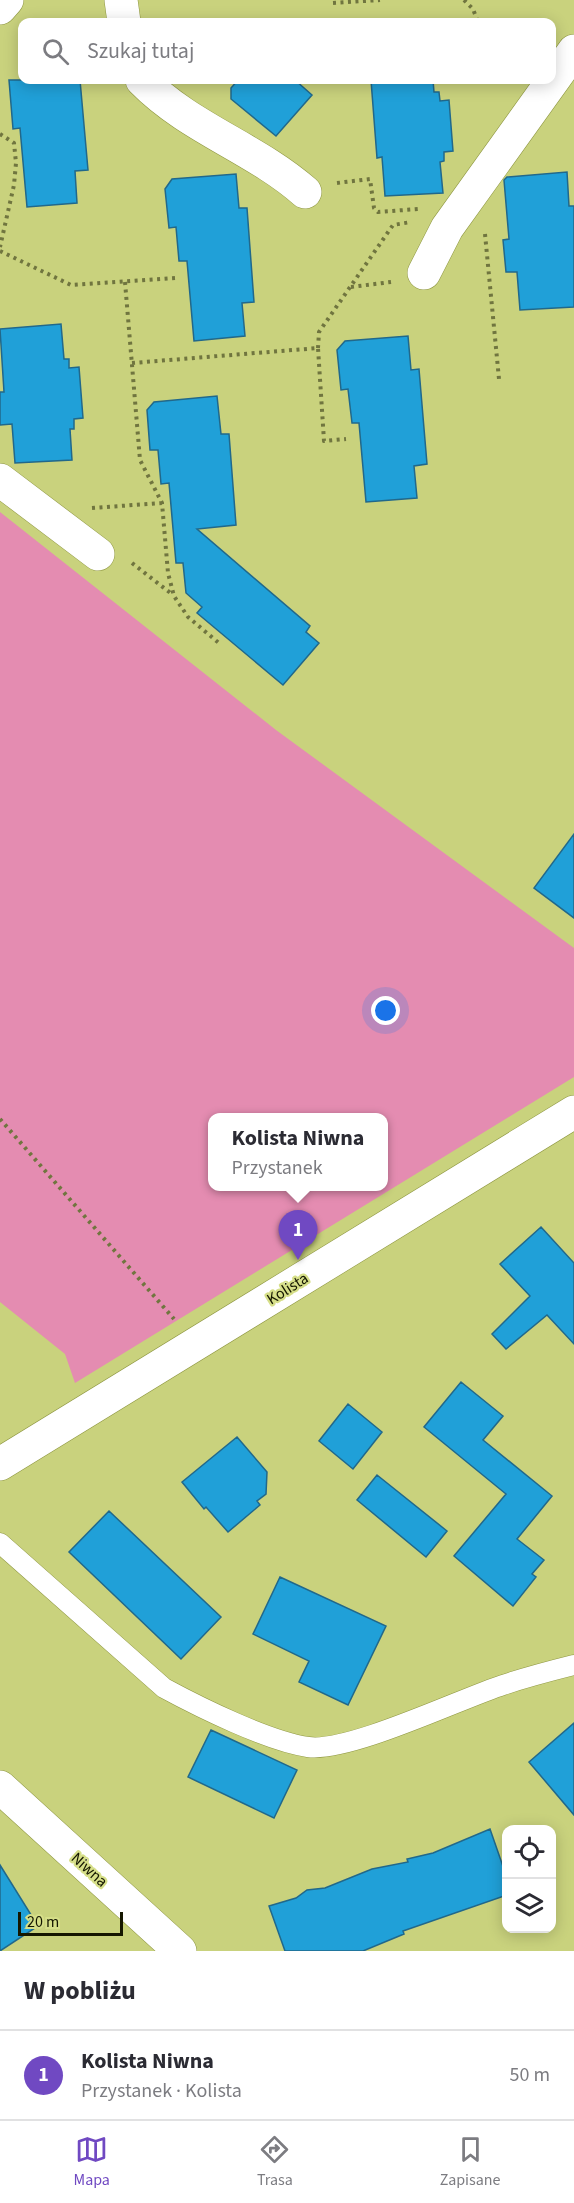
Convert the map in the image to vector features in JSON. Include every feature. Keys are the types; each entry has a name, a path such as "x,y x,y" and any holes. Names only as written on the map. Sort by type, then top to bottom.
{"street":[{"path":"0,8 6,0"},
{"path":"121,0 123,18"},
{"path":"556,76 574,51"},
{"path":"147,84 166,101 223,138 280,170 305,192"},
{"path":"424,273 459,210 550,84"},
{"path":"0,480 98,554"},
{"name":"Kolista","path":"0,1464 574,1112"},
{"name":"Niwna","path":"0,1787 180,1951"}],"lane":[{"path":"0,1543 164,1688 195,1704 282,1741 308,1747 326,1748 366,1736 503,1685 574,1665"}],"path":[{"path":"333,3 380,0"},
{"path":"464,0 473,9 476,18"},
{"path":"0,134 14,143 16,162 0,249 71,285 175,278"},
{"path":"305,192 339,183 370,179 374,207 378,212 445,207 459,210"},
{"path":"346,439 324,441 319,332 393,225 433,221 482,197 499,379"},
{"path":"125,282 140,460 162,503 168,573 174,596"},
{"path":"350,287 381,285"},
{"path":"132,363 318,348"},
{"path":"64,528 94,505 162,503"},
{"path":"98,554 129,561 174,596 188,617 220,644"},
{"path":"0,1119 197,1344"}],"shaded area":[{"path":"0,512 276,730 574,948 574,1077 75,1383 65,1354 0,1302"}],"building":[{"path":"9,80 18,80 18,84 80,84 88,170 75,171 77,203 27,207 20,128 13,129"},
{"path":"234,84 300,84 312,95 276,136 231,99 231,88"},
{"path":"371,84 433,84 434,92 439,92 440,101 449,100 453,151 444,152 444,161 440,162 443,193 385,196 382,157 377,158"},
{"path":"567,172 569,206 574,206 574,307 520,310 517,272 506,272 503,240 509,239 504,180 507,177"},
{"path":"236,174 239,208 247,208 254,302 242,303 245,336 194,341 187,261 179,261 176,227 169,228 165,189 172,179"},
{"path":"61,324 64,359 69,359 69,368 79,367 83,418 74,419 74,429 70,429 72,460 15,463 12,424 0,425 0,392 4,392 0,329"},
{"path":"408,336 411,370 419,369 427,464 414,466 417,498 366,502 359,423 352,423 348,389 341,390 337,350 345,341"},
{"path":"217,396 221,434 229,434 236,525 197,529 310,626 306,632 319,643 283,685 197,613 202,607 186,593 183,563 176,563 169,483 161,484 158,450 150,450 147,410 154,402"},
{"path":"574,834 574,918 534,888"},
{"path":"541,1227 574,1263 574,1344 547,1315 506,1349 492,1334 530,1296 500,1264"},
{"path":"461,1382 503,1416 483,1440 552,1496 517,1539 544,1560 532,1574 536,1577 513,1606 454,1556 506,1494 424,1427"},
{"path":"348,1404 382,1432 353,1469 319,1441"},
{"path":"237,1437 267,1472 266,1494 257,1501 260,1505 228,1532 206,1507 204,1509 182,1482"},
{"path":"377,1475 447,1531 426,1557 357,1500"},
{"path":"109,1511 221,1617 181,1659 69,1552"},
{"path":"280,1577 386,1626 348,1705 299,1682 309,1661 253,1634"},
{"path":"574,1723 574,1815 529,1762"},
{"path":"211,1730 297,1770 274,1818 188,1777"},
{"path":"490,1829 502,1864 502,1897 403,1931 404,1934 363,1951 285,1951 269,1906 296,1898 307,1890 325,1888 372,1869 408,1862 407,1859 433,1853"},
{"path":"0,1865 38,1926 0,1951"}],"place":[{"name":"Kolista Niwna","path":"298,1260"}]}
